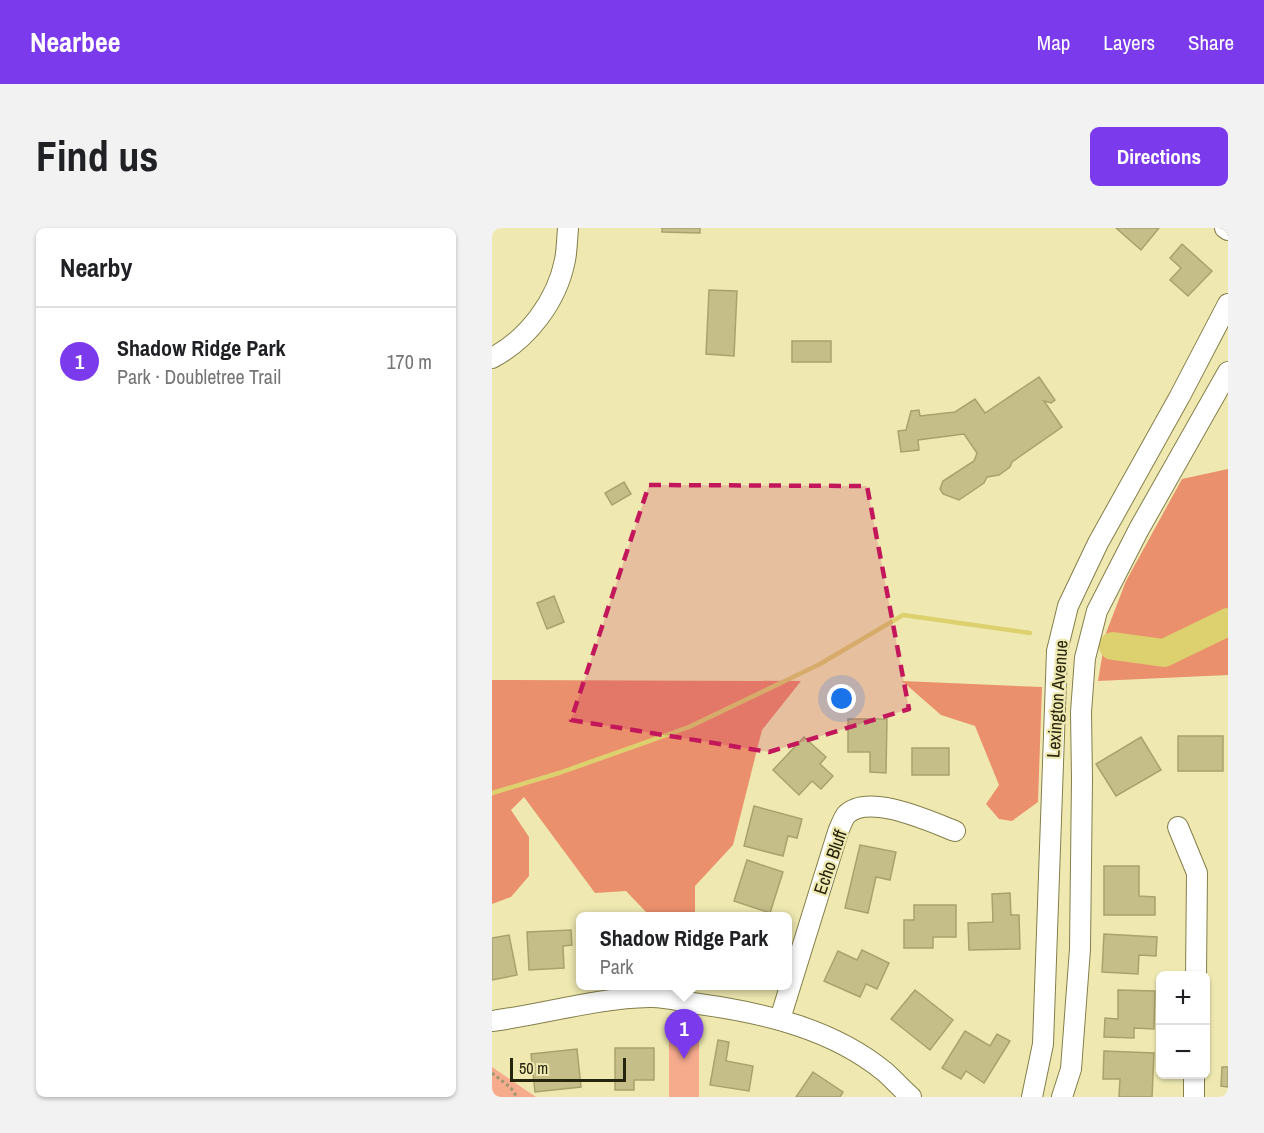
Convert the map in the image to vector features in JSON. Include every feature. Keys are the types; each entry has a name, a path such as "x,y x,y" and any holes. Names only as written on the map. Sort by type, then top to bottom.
{"street":[{"path":"492,358 506,350 530,329 548,304 565,262 568,228"},
{"name":"Lexington Avenue","path":"1032,1097 1043,1044 1057,651 1068,606 1098,543 1228,304"},
{"name":"Lexington Avenue","path":"1062,1097 1071,1069 1080,950 1081,712 1085,658 1097,611 1139,529 1228,372"},
{"name":"Echo Bluff","path":"792,980 838,832 846,815 858,808 881,806 893,808 955,831"},
{"path":"1178,827 1197,873 1196,971"},
{"name":"Echo Bluff","path":"780,1019 789,990"},
{"path":"492,1021 563,1007 652,997 744,1010 780,1019 825,1036 854,1051 884,1071 911,1097"},
{"path":"1194,1079 1194,1097"}],"path":[{"path":"492,1073 511,1088 517,1097"}],"highlighted area":[{"path":"649,485 867,486 909,709 769,752 571,720"}],"shaded area":[{"path":"1228,469 1228,675 1098,681 1106,633 1126,581 1182,479"},
{"path":"492,680 801,681 762,730 733,845 695,886 695,912 646,912 626,891 595,893 524,797 511,810 529,837 529,876 511,897 492,904"},
{"path":"902,681 1042,687 1038,802 1012,821 999,819 986,804 999,785 975,726 941,715"},
{"path":"669,1019 699,1021 699,1097 669,1097"},
{"path":"492,1067 536,1097 492,1097"}],"building":[{"path":"662,228 700,228 700,233 662,232"},
{"path":"1116,228 1159,228 1141,250"},
{"path":"1182,244 1212,271 1188,296 1170,280 1181,268 1170,258"},
{"path":"709,290 737,291 734,356 706,354"},
{"path":"792,341 831,341 831,362 792,362"},
{"path":"1039,377 1055,400 1051,403 1044,401 1062,427 1012,462 1010,467 999,475 987,477 984,483 959,500 943,494 940,489 943,481 974,461 977,453 964,434 918,440 919,450 901,452 898,431 906,430 911,411 919,410 920,416 955,412 975,399 985,413"},
{"path":"624,482 631,494 612,505 605,493"},
{"path":"554,596 564,622 547,629 537,603"},
{"path":"848,719 887,719 886,773 870,772 870,752 848,752"},
{"path":"1178,736 1223,736 1223,771 1178,771"},
{"path":"804,737 826,757 820,764 833,776 821,789 812,781 799,795 773,770"},
{"path":"1141,737 1161,770 1116,796 1096,764"},
{"path":"912,748 949,748 949,775 912,775"},
{"path":"754,806 802,819 797,838 788,836 783,856 744,846"},
{"path":"860,845 896,852 890,880 876,877 868,913 845,908"},
{"path":"747,860 783,872 770,912 734,901"},
{"path":"1104,866 1139,866 1139,896 1155,897 1155,915 1104,915"},
{"path":"1010,893 1011,915 1019,915 1020,949 969,950 968,923 993,922 992,894"},
{"path":"914,905 956,905 956,937 933,937 933,948 904,948 904,920 914,920"},
{"path":"571,930 572,945 563,946 564,968 529,970 527,932"},
{"path":"1104,934 1157,937 1156,956 1139,955 1138,974 1102,972"},
{"path":"509,935 517,975 492,980 492,938"},
{"path":"862,950 889,963 877,989 866,984 860,997 824,981 838,951 857,960"},
{"path":"915,990 953,1020 930,1050 891,1019"},
{"path":"1118,990 1155,991 1154,1029 1134,1028 1134,1038 1104,1037 1105,1018 1118,1019"},
{"path":"965,1031 990,1046 997,1034 1010,1041 984,1083 966,1071 961,1079 942,1068"},
{"path":"718,1040 729,1042 726,1061 753,1066 749,1091 710,1085"},
{"path":"615,1048 654,1048 654,1080 634,1080 634,1090 615,1090"},
{"path":"577,1049 581,1087 535,1092 531,1054"},
{"path":"1104,1051 1154,1053 1152,1097 1119,1097 1120,1079 1103,1079"},
{"path":"1222,1067 1228,1067 1228,1087 1221,1086"},
{"path":"813,1072 843,1092 840,1097 796,1097"}],"waterway":[{"path":"492,793 559,773 689,727 820,664 903,615 1030,633"},
{"path":"1113,646 1164,653 1228,622"}],"place":[{"name":"Shadow Ridge Park","path":"684,1059"}]}
